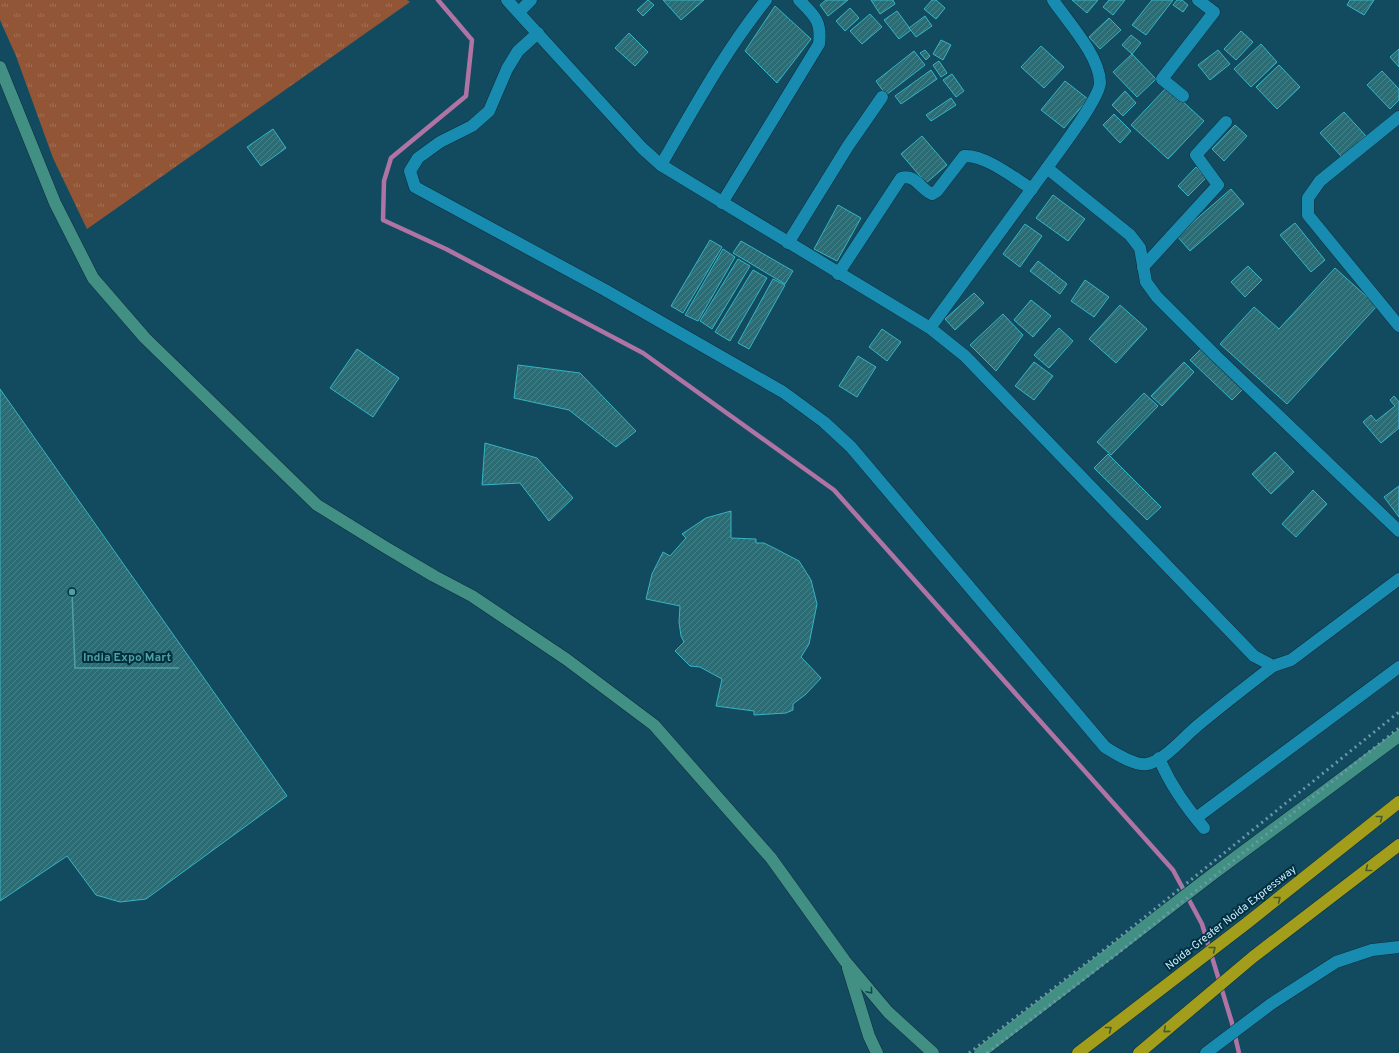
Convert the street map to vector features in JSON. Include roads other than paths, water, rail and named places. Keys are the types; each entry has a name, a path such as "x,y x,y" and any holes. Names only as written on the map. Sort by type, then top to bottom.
{"highway":[{"name":"Noida-Greater Noida Expressway","path":"1078,1053 1247,923 1399,802"},
{"path":"1139,1053 1253,958 1399,845"}],"street":[{"path":"507,0 642,148 661,165 838,274 930,328 965,356 1254,656 1272,666"},
{"path":"518,12 531,0"},
{"path":"661,165 723,57 744,27 766,0"},
{"path":"722,203 819,44 820,29 814,15 799,0"},
{"path":"930,328 1032,189 1096,96 1100,83 1094,59 1053,0"},
{"path":"1183,96 1162,79 1214,12 1198,0"},
{"path":"538,34 518,51 507,68 489,111 472,126 440,142 418,158 410,171 415,187 605,290 783,392 824,422 851,447 1105,747 1127,760 1147,764 1159,758 1174,748 1196,728 1272,666 1291,660 1399,579"},
{"path":"0,67 56,203 93,278 145,338 317,505 391,551 472,596 566,659 654,725 770,858 845,961 888,1012 933,1053"},
{"path":"788,243 848,146 882,97"},
{"path":"1399,117 1320,181 1308,198 1308,215 1399,326"},
{"path":"1143,267 1218,185 1196,155 1226,122"},
{"path":"838,274 901,178 908,176 915,179 924,190 932,194 937,191 964,156 972,155 982,159 1032,189"},
{"path":"1047,168 1130,235 1140,248 1146,282 1157,297 1216,356 1399,531"},
{"path":"1196,818 1399,667"},
{"path":"980,1053 1213,874 1399,736"},
{"path":"1159,758 1168,779 1182,803 1204,828"},
{"path":"1206,1053 1271,1004 1336,962 1372,950 1399,947"},
{"path":"845,961 869,1036 877,1053"}],"waterway":[{"path":"438,0 472,40 466,96 391,158 384,181 383,220 446,249 643,353 834,490 1173,870 1202,924 1232,1023 1239,1053"}],"railway":[{"path":"969,1053 1110,945 1399,712"},
{"path":"987,1053 1117,954 1399,728"}],"place":[{"name":"India Expo Mart","path":"72,592"}]}
